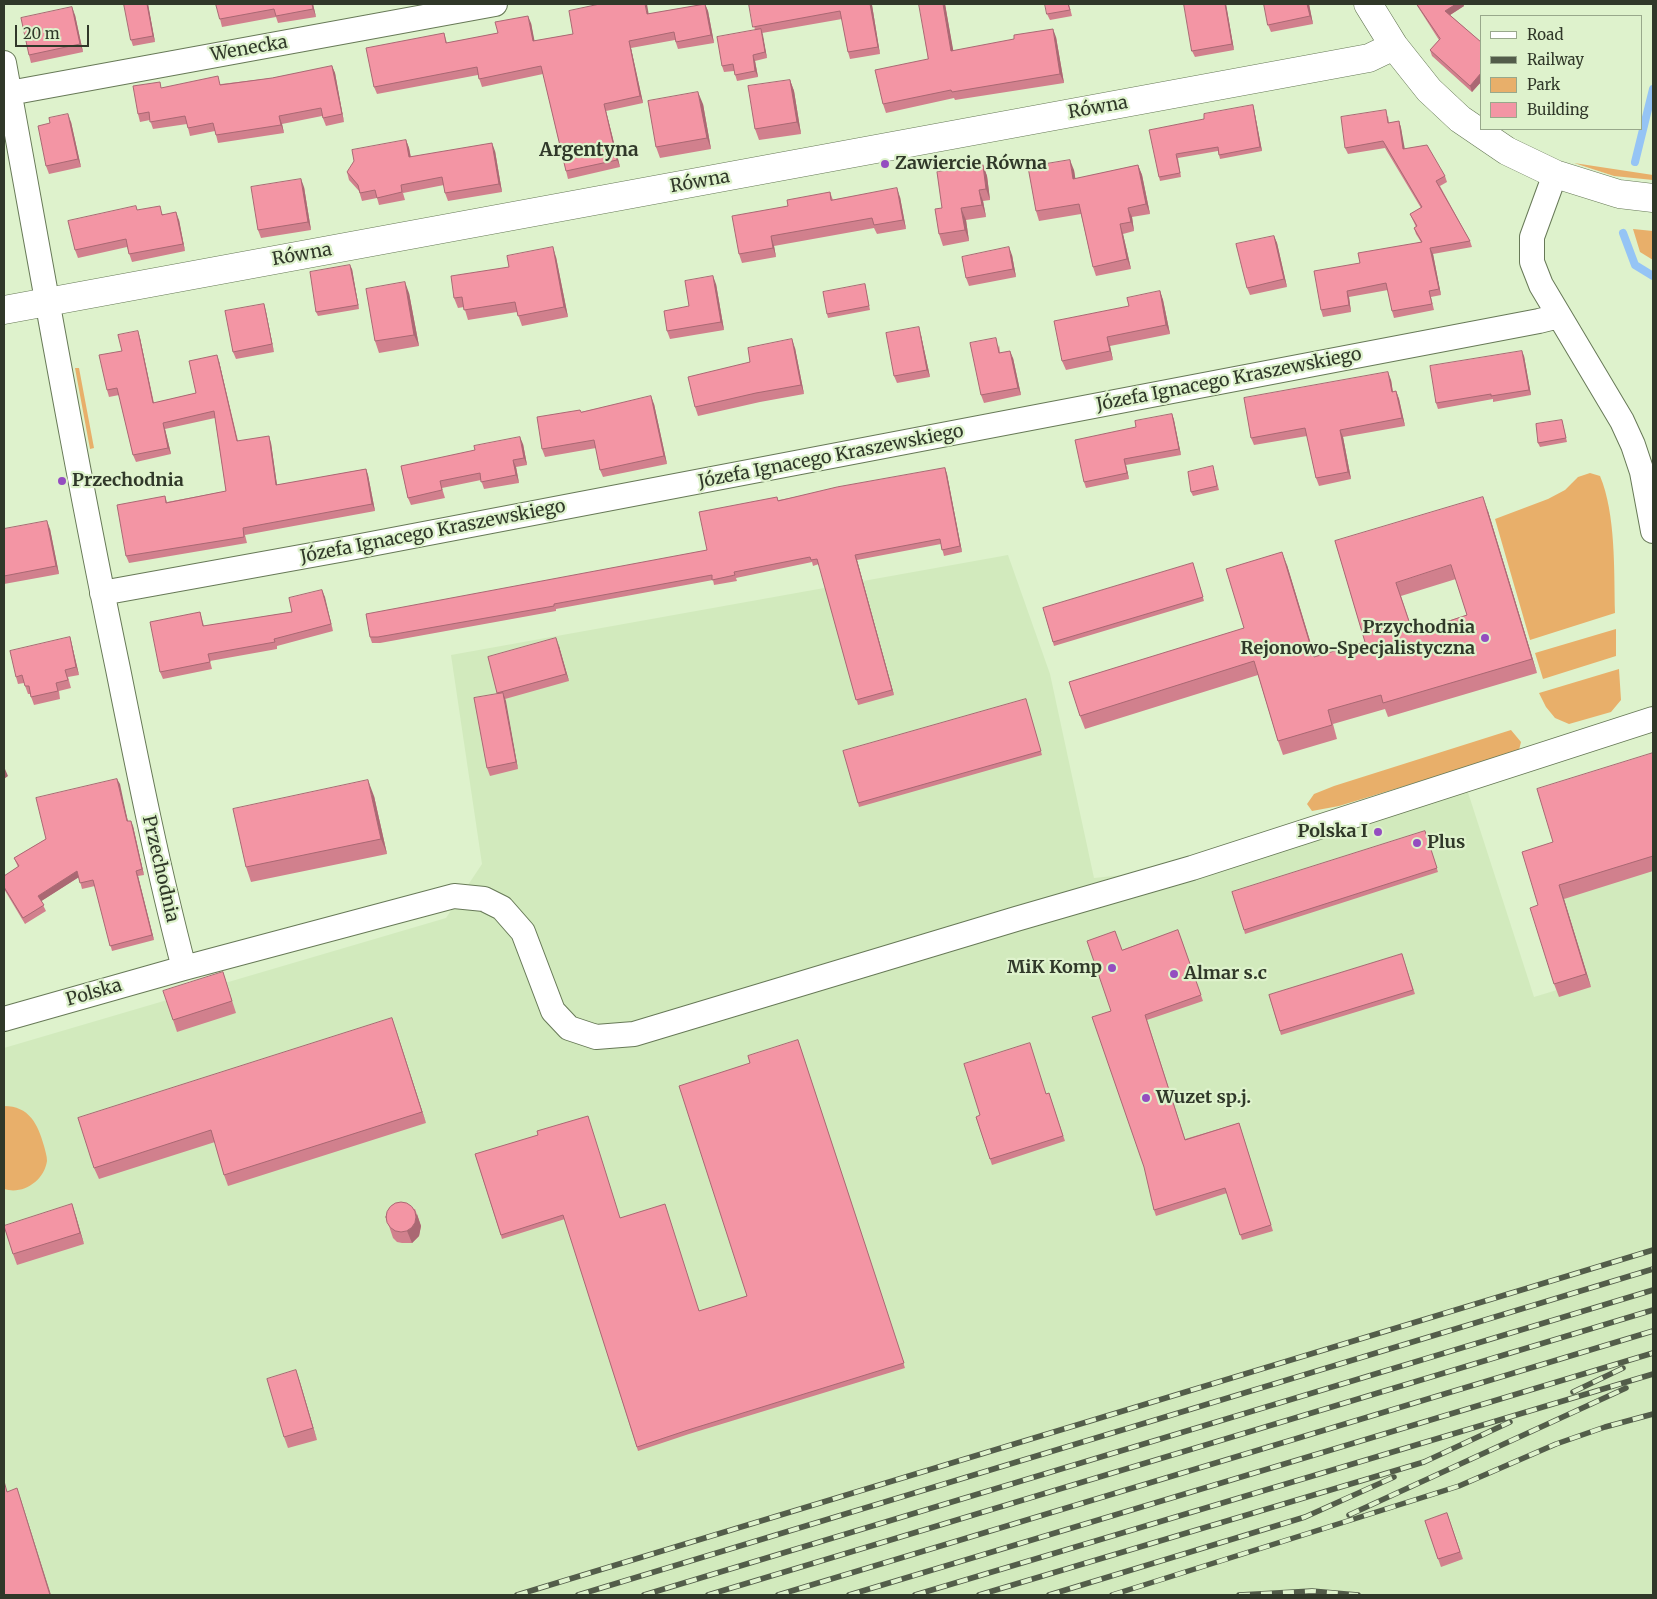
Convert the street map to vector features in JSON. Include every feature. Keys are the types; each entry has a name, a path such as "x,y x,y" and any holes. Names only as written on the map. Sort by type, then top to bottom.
{"street":[{"name":"Wenecka","path":"7,94 495,4"},
{"path":"1368,4 1394,46 1429,90 1460,119 1507,151 1555,174 1619,194 1653,198"},
{"name":"Równa","path":"4,310 1369,58 1394,46"},
{"name":"Przechodnia","path":"4,63 7,94 102,593 148,820 184,968"},
{"path":"1555,174 1532,237 1532,262 1541,284 1622,421 1633,445 1642,472 1653,531"},
{"name":"Józefa Ignacego Kraszewskiego","path":"102,593 346,550 1559,316"},
{"name":"Polska","path":"4,1019 184,968 454,896 484,899 502,908 523,932 553,1011 569,1028 596,1037 634,1034 1192,868 1653,719"}],"shaded area":[{"path":"1008,555 1050,674 1094,878 1192,868 1464,780 1534,997 1557,990 1535,921 1653,768 1653,1595 4,1595 4,1048 446,918 482,864 451,655"}],"green space":[{"path":"1574,163 1653,175 1653,180 1614,176"},
{"path":"1633,229 1653,231 1653,260 1640,252"},
{"path":"75,368 79,368 94,448 90,449"},
{"path":"1590,473 1600,476 1609,508 1612,525 1615,613 1530,640 1495,519 1548,499 1565,490 1578,477"},
{"path":"1616,629 1616,656 1543,679 1535,653"},
{"path":"1619,669 1621,700 1611,712 1569,724 1555,718 1546,707 1539,693"},
{"path":"1511,730 1521,742 1519,750 1510,754 1339,806 1312,811 1307,804 1314,794 1334,786"},
{"path":"4,1106 20,1109 31,1118 39,1130 47,1157 42,1175 32,1185 18,1190 4,1189"}],"building":[{"path":"124,4 147,4 153,36 131,40"},
{"path":"216,4 312,4 313,9 276,16 274,9 220,19"},
{"path":"600,4 645,4 647,14 705,4 711,35 676,42 674,32 629,41 640,96 604,104 617,160 566,171 541,66 479,79 477,67 374,87 366,48 444,33 446,43 498,33 495,22 528,16 533,41 573,34 569,11"},
{"path":"749,4 870,4 878,47 848,52 840,11 753,27"},
{"path":"919,4 943,4 951,51 1014,39 1014,35 1053,29 1060,74 952,92 951,90 883,104 875,70 928,59"},
{"path":"1045,4 1068,4 1070,10 1047,14"},
{"path":"1184,4 1225,4 1232,44 1192,51"},
{"path":"1264,4 1307,4 1310,16 1268,25"},
{"path":"1417,4 1456,4 1445,11 1480,41 1480,74 1470,86 1430,50 1440,39"},
{"path":"72,7 80,44 29,55 21,18"},
{"path":"761,29 765,52 753,55 755,71 735,75 733,64 722,66 717,37"},
{"path":"332,66 342,114 323,118 321,108 279,116 281,125 216,135 213,123 188,128 185,116 150,122 149,112 138,114 133,86 160,82 161,88 218,76 220,85 272,78"},
{"path":"790,80 797,122 755,129 748,86"},
{"path":"698,92 707,138 656,147 648,101"},
{"path":"1253,105 1260,147 1219,155 1218,147 1176,154 1180,173 1159,177 1149,130 1204,119 1204,114"},
{"path":"1386,110 1388,123 1399,121 1403,149 1427,145 1445,176 1436,181 1470,241 1430,248 1439,289 1429,291 1432,304 1392,311 1386,283 1347,291 1349,305 1321,310 1314,271 1360,263 1358,253 1422,242 1414,228 1417,226 1410,214 1422,207 1383,141 1345,148 1341,117"},
{"path":"68,114 78,159 46,166 38,126 50,123 49,118"},
{"path":"406,140 409,157 492,143 499,184 445,193 442,177 401,185 402,192 377,198 375,190 360,193 358,185 347,172 354,161 352,150"},
{"path":"1070,160 1073,179 1138,165 1146,204 1128,208 1131,222 1120,224 1127,259 1093,267 1079,204 1036,211 1028,167"},
{"path":"983,165 986,189 979,190 982,205 961,208 965,230 939,234 935,209 942,208 937,172"},
{"path":"301,179 308,222 258,230 251,187"},
{"path":"897,188 903,220 874,225 872,218 771,236 773,248 739,254 732,216 788,206 787,200 830,192 831,200"},
{"path":"136,206 137,210 160,206 162,215 176,212 183,244 129,254 126,239 75,250 68,221"},
{"path":"1274,236 1284,279 1247,288 1236,244"},
{"path":"553,247 564,307 518,316 515,302 464,310 462,297 454,298 451,276 509,267 507,256"},
{"path":"1009,247 1013,269 966,278 962,257"},
{"path":"350,265 358,305 316,312 310,272"},
{"path":"713,276 721,322 667,331 664,311 689,306 685,281"},
{"path":"405,282 414,335 375,341 366,289"},
{"path":"865,284 869,306 827,314 823,292"},
{"path":"1160,291 1166,325 1107,337 1110,351 1062,361 1054,321 1129,306 1127,298"},
{"path":"264,304 272,344 233,352 225,311"},
{"path":"919,327 927,370 894,376 886,333"},
{"path":"138,331 153,403 196,393 189,361 217,355 237,441 269,436 276,485 366,469 372,504 243,528 244,537 126,556 117,505 165,496 166,503 226,491 214,411 163,423 168,448 133,455 117,388 107,390 99,355 122,351 118,335"},
{"path":"996,338 999,353 1010,351 1018,388 981,395 970,343"},
{"path":"792,339 801,385 695,407 688,377 750,362 748,348"},
{"path":"1522,351 1529,390 1436,403 1430,366"},
{"path":"1388,372 1392,392 1396,391 1402,418 1340,430 1348,472 1316,478 1305,428 1251,438 1244,398"},
{"path":"651,396 664,456 600,470 594,440 542,449 537,417 580,410 581,412"},
{"path":"1172,414 1179,449 1124,459 1127,473 1084,482 1075,440 1136,427 1135,421"},
{"path":"1562,420 1566,438 1538,443 1536,424"},
{"path":"520,437 524,458 513,460 516,475 481,482 480,473 440,481 442,490 408,498 401,466 475,450 474,446"},
{"path":"1213,466 1217,486 1191,492 1188,472"},
{"path":"945,468 960,546 942,550 940,539 855,555 892,690 856,700 817,559 811,560 810,557 734,572 735,575 712,580 712,575 554,604 554,606 370,637 366,614 707,550 699,512 777,497 778,501 837,487"},
{"name":"Przychodnia Rejonowo-Specjalistyczna","path":"1483,497 1532,659 1383,703 1381,695 1328,710 1332,725 1278,741 1254,661 1080,716 1069,682 1244,628 1226,569 1282,552 1314,657 1365,642 1335,541","holes":["1451,565 1467,615 1413,633 1396,583"]},
{"path":"47,521 56,566 4,576 4,529"},
{"path":"1193,563 1203,597 1053,642 1043,608"},
{"path":"322,590 331,624 274,639 275,642 208,654 210,662 160,672 150,622 200,612 203,626 292,612 289,598"},
{"path":"70,637 76,667 65,670 68,680 56,683 58,691 31,697 29,686 25,686 22,675 16,677 10,651"},
{"path":"556,638 566,674 497,693 488,657"},
{"path":"503,693 516,762 487,768 474,698"},
{"path":"1026,699 1041,751 858,803 843,751"},
{"path":"1653,753 1653,856 1559,885 1586,974 1554,984 1530,908 1538,905 1522,852 1553,842 1537,789"},
{"path":"117,779 127,821 131,821 142,869 136,871 152,935 110,946 93,880 80,883 77,871 38,896 44,905 23,918 4,887 4,876 19,866 14,858 46,839 36,798"},
{"path":"368,780 381,839 246,867 233,809"},
{"path":"1425,831 1437,868 1244,930 1232,892"},
{"path":"1178,930 1201,995 1145,1015 1185,1140 1239,1123 1271,1225 1240,1235 1225,1188 1154,1210 1144,1167 1092,1017 1111,1011 1087,941 1115,931 1122,950"},
{"path":"1402,954 1413,990 1280,1031 1269,995"},
{"path":"223,972 232,1001 173,1020 163,991"},
{"path":"392,1018 422,1112 224,1175 211,1130 94,1168 78,1118"},
{"path":"798,1040 904,1363 637,1447 563,1215 501,1235 475,1154 538,1135 537,1131 588,1116 620,1218 665,1204 699,1311 747,1296 679,1086 750,1063 748,1056"},
{"path":"1030,1043 1046,1094 1049,1093 1063,1136 990,1159 976,1117 980,1115 964,1064"},
{"path":"401,1202 412,1206 416,1217 412,1228 401,1232 390,1228 386,1217 390,1206"},
{"path":"72,1204 80,1233 13,1254 4,1226"},
{"path":"296,1370 313,1428 284,1437 267,1379"},
{"path":"4,1481 7,1492 17,1488 50,1595 4,1595"},
{"path":"1447,1513 1460,1552 1438,1559 1425,1521"}],"waterway":[{"path":"1635,162 1653,89"},
{"path":"1623,233 1635,265 1653,276"}],"railway":[{"path":"517,1595 1653,1250"},
{"path":"578,1595 1653,1269"},
{"path":"644,1595 1653,1290"},
{"path":"708,1595 1653,1310"},
{"path":"778,1595 1653,1331"},
{"path":"849,1595 1653,1353"},
{"path":"1573,1392 1623,1368"},
{"path":"915,1595 1653,1374"},
{"path":"1349,1515 1626,1388"},
{"path":"1112,1595 1459,1486 1556,1444 1605,1427 1653,1414"},
{"path":"979,1595 1424,1462 1510,1422"},
{"path":"1049,1595 1305,1517 1394,1477"},
{"path":"1239,1595 1312,1591 1358,1595"}],"place":[{"name":"Zawiercie Równa","path":"885,164"},
{"name":"Przechodnia","path":"62,481"},
{"name":"Przychodnia Rejonowo-Specjalistyczna","path":"1485,638"},
{"name":"Polska I","path":"1378,832"},
{"name":"Plus","path":"1417,843"},
{"name":"MiK Komp","path":"1112,968"},
{"name":"Almar s.c","path":"1174,974"},
{"name":"Wuzet sp.j.","path":"1146,1098"}],"district":[{"name":"Argentyna","path":"589,151"}]}
